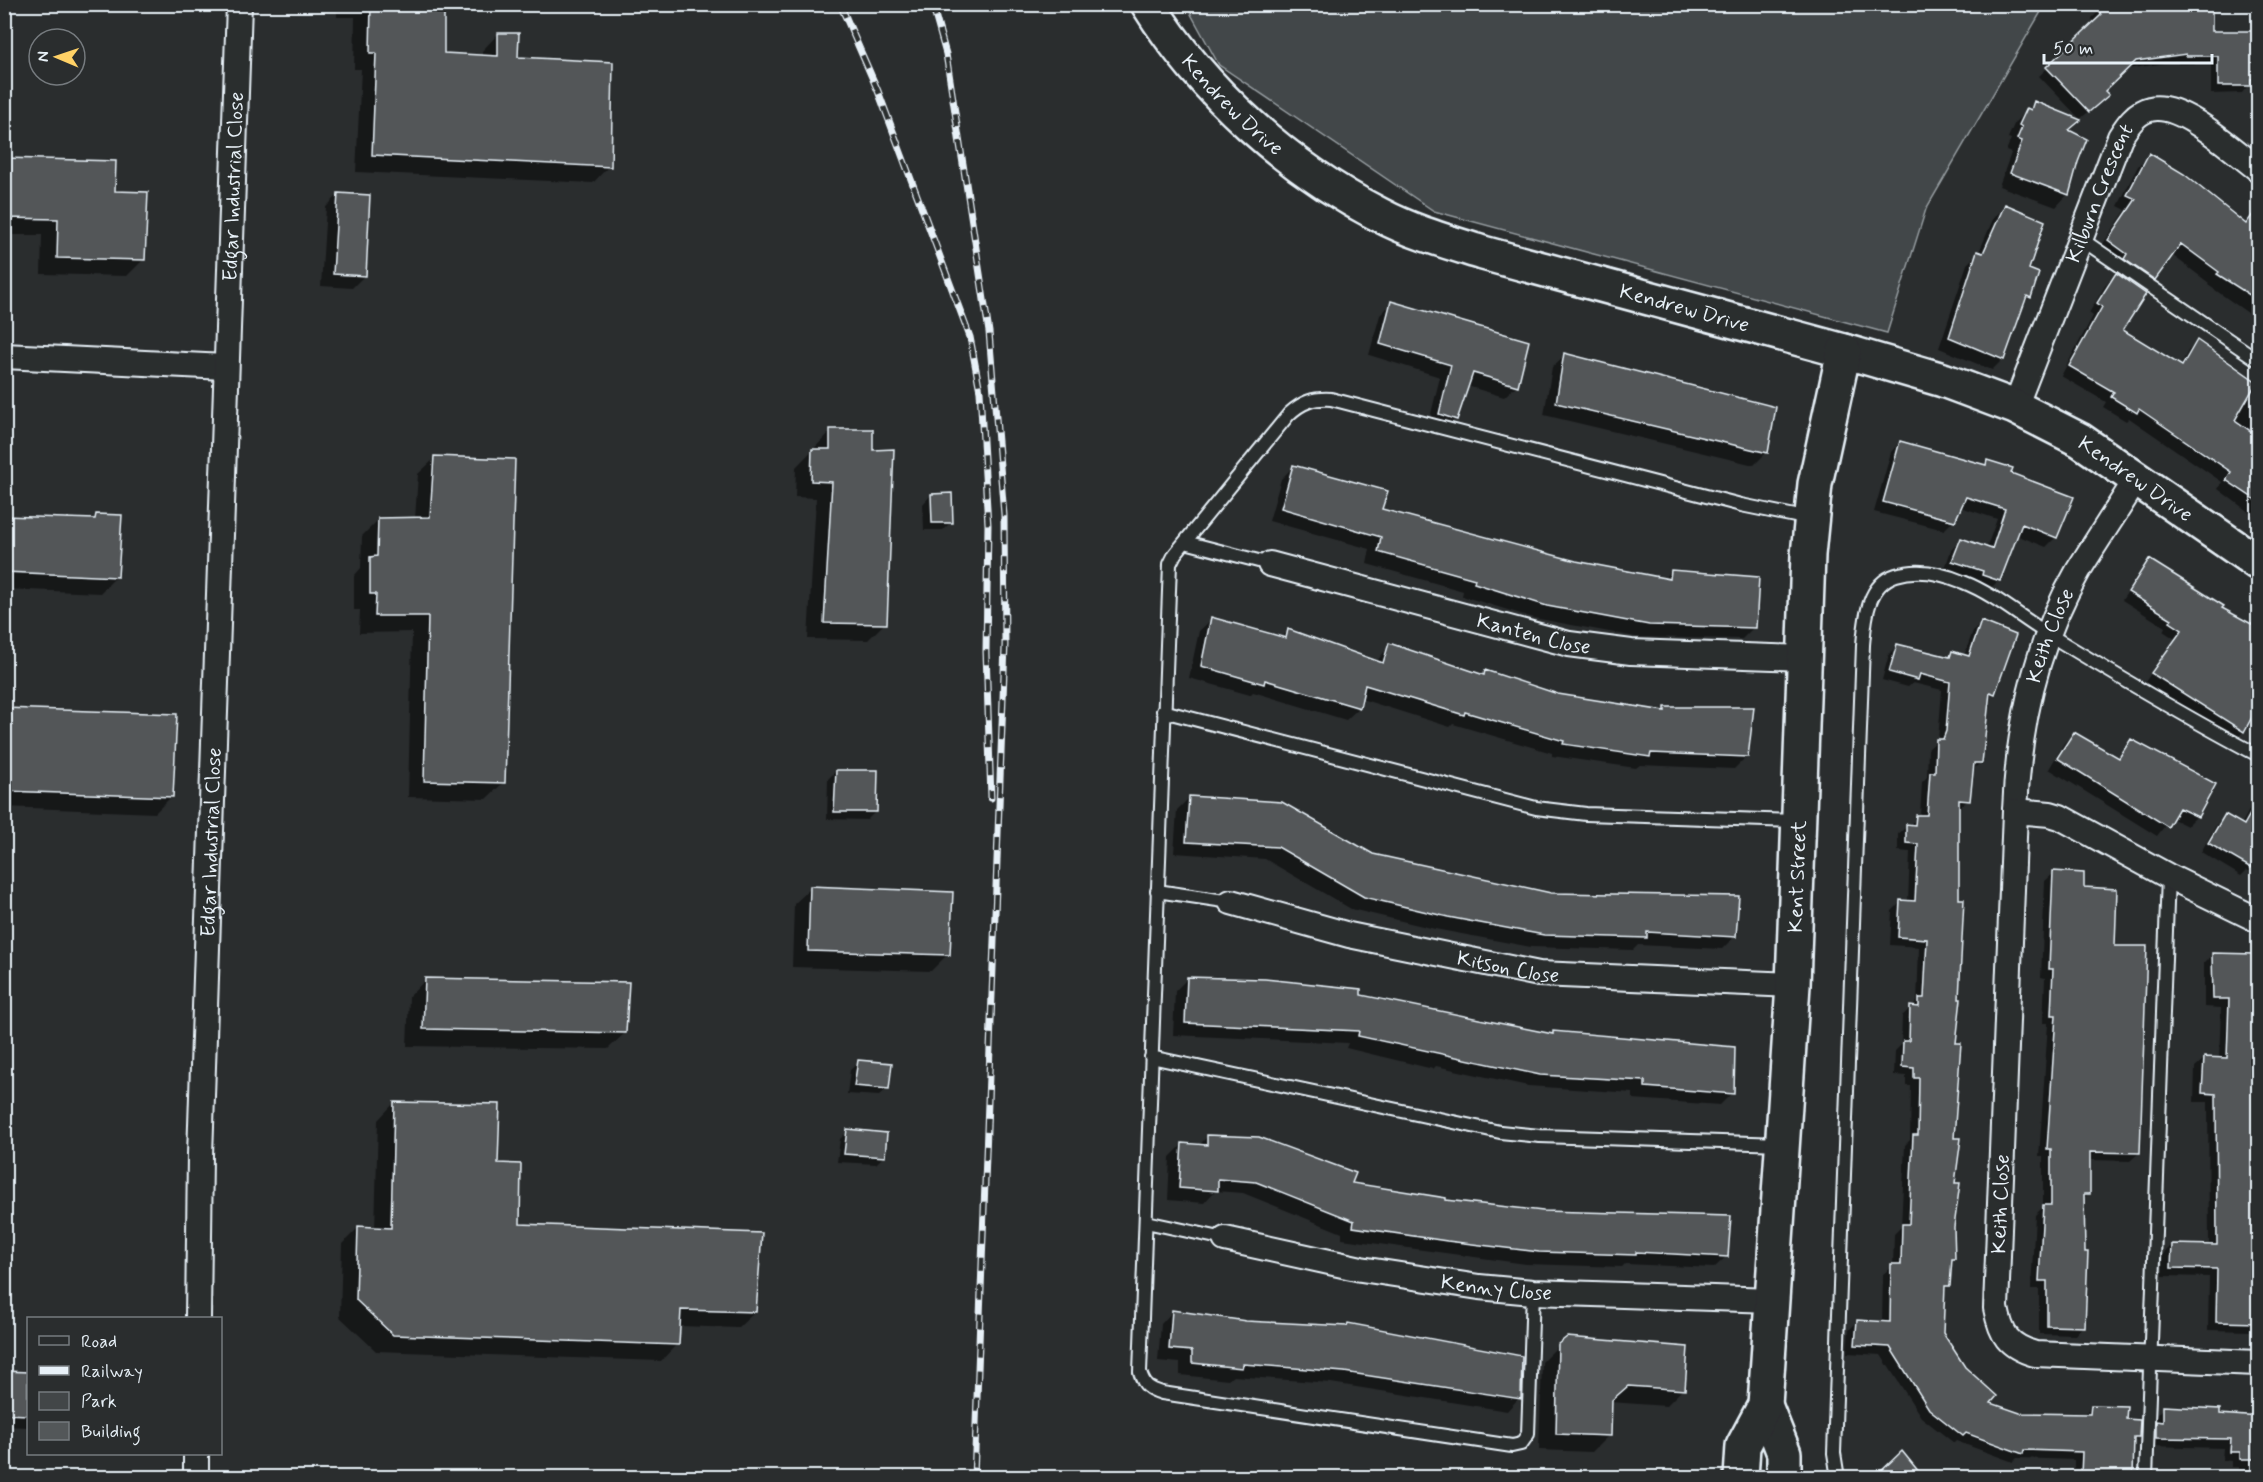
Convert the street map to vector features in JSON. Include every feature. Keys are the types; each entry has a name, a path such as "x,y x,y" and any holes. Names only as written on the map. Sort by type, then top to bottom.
{"street":[{"name":"Edgar Industrial Close","path":"198,1317 201,1143 225,366 239,4"},
{"name":"Kendrew Drive","path":"1148,4 1195,68 1245,119 1279,149 1308,170 1380,216 1431,237 1483,253 1844,351 1943,380 2015,407 2080,440 2259,563"},
{"name":"Kilburn Crescent","path":"2015,407 2120,137 2128,124 2149,109 2163,108 2191,120 2259,169"},
{"name":"Kent Street","path":"1741,1478 1743,1446 1765,1405 1793,985 1804,658 1812,519 1815,484 1844,351"},
{"path":"4,356 225,366"},
{"name":"Keith Close","path":"2137,478 2078,572 2048,634 2029,690 2022,724 2015,812 1996,1308 1999,1323 2007,1339 2017,1349 2035,1354 2259,1363"},
{"name":"Kanten Close","path":"1270,564 1569,644 1630,652 1804,658"},
{"path":"2015,812 2060,817 2168,876 2259,920"},
{"name":"Kitson Close","path":"1231,902 1349,935 1539,974 1793,985"},
{"name":"Kenny Close","path":"1225,1239 1413,1279 1533,1292 1773,1300"},
{"name":"Kent Street","path":"1765,1405 1785,1453 1784,1478"},
{"path":"196,1455 196,1478"}],"lane":[{"path":"2081,239 2259,360"},
{"path":"1533,1292 1527,1434 1521,1444 1512,1446 1162,1393 1149,1389 1143,1384 1140,1372 1170,564 1185,542 1289,414 1300,404 1318,399 1342,402 1741,505 1812,519"},
{"path":"1185,542 1270,564"},
{"path":"1838,1478 1835,1441 1865,624 1870,602 1879,585 1893,576 1917,572 1946,576 1982,591 2048,634 2259,755"},
{"path":"1163,711 1536,808 1586,814 1798,821"},
{"path":"2146,1478 2168,876"},
{"path":"1157,891 1231,902"},
{"path":"1151,1057 1500,1132 1540,1136 1783,1144"},
{"path":"1146,1222 1225,1239"}],"green space":[{"path":"1186,5 2045,5 1926,209 1887,333 1434,211 1219,65"}],"building":[{"path":"371,4 444,4 444,53 498,56 498,33 519,33 518,57 613,62 611,167 372,155 376,53 370,53"},
{"path":"2121,4 2212,4 2212,31 2259,31 2259,66 2256,66 2256,79 2251,79 2251,86 2218,86 2218,56 2186,56 2186,54 2136,61 2105,91 2109,95 2089,112 2046,67 2101,15 2099,9"},
{"path":"2034,101 2081,120 2069,130 2087,139 2069,195 2010,173 2022,141 2017,139 2022,127 2019,125 2027,108 2031,110"},
{"path":"2149,153 2184,174 2246,224 2259,206 2259,301 2217,274 2219,272 2181,244 2155,280 2124,259 2127,254 2108,240 2136,199 2127,195"},
{"path":"4,158 116,161 115,191 148,192 145,260 57,258 58,219 4,218"},
{"path":"338,193 370,195 366,276 333,274"},
{"path":"2005,204 2045,221 2029,269 2039,273 2031,298 2027,296 2004,360 1949,337 1977,251 1983,253"},
{"path":"2116,273 2146,294 2123,330 2182,366 2197,340 2257,382 2235,420 2259,437 2259,502 2226,480 2231,472 2139,409 2137,413 2111,397 2114,392 2069,366 2102,307 2097,303"},
{"path":"1391,301 1529,341 1518,386 1473,373 1457,420 1439,414 1451,365 1380,344"},
{"path":"1564,353 1776,407 1768,453 1556,403"},
{"path":"830,429 873,429 873,450 894,449 887,624 824,623 832,482 811,481 812,449 830,449"},
{"path":"1900,441 1986,465 1987,460 2013,468 2011,473 2074,497 2057,538 2022,524 2000,581 1982,575 1983,571 1952,561 1961,538 1992,549 2005,509 1966,497 1955,521 1883,502"},
{"path":"434,456 515,459 505,783 424,781 428,616 375,616 376,594 370,594 370,557 377,556 378,518 430,517"},
{"path":"1293,465 1388,491 1382,509 1576,561 1670,579 1671,570 1759,577 1756,628 1649,625 1547,606 1474,583 1475,579 1378,552 1381,537 1281,508"},
{"path":"952,493 953,523 932,523 931,494"},
{"path":"96,514 122,515 118,577 4,572 4,516 95,519"},
{"path":"2149,559 2224,606 2222,608 2259,628 2259,704 2244,732 2151,673 2182,630 2170,622 2172,619 2128,592"},
{"path":"1211,617 1286,638 1288,629 1383,663 1389,643 1484,675 1485,670 1558,694 1665,711 1665,707 1754,707 1748,757 1651,753 1650,757 1563,744 1564,741 1465,712 1464,715 1365,685 1360,708 1265,680 1264,684 1201,666"},
{"path":"1981,621 2016,635 1995,694 1990,692 1982,763 1974,763 1970,801 1959,800 1959,899 1964,899 1959,999 1961,999 1956,1043 1961,1043 1954,1138 1961,1138 1955,1183 1960,1183 1954,1227 1955,1259 1952,1259 1950,1286 1945,1286 1943,1333 1965,1367 1997,1396 1991,1403 2020,1413 2090,1414 2091,1405 2127,1406 2126,1419 2140,1420 2139,1437 2134,1437 2133,1476 2081,1475 2082,1452 2024,1450 2023,1454 1966,1433 1963,1436 1929,1409 1890,1347 1855,1345 1857,1320 1890,1322 1891,1264 1901,1264 1902,1224 1909,1224 1913,1135 1918,1135 1919,1078 1914,1078 1914,1068 1902,1067 1903,1041 1909,1041 1910,1006 1919,1007 1919,998 1924,998 1927,939 1898,937 1900,900 1915,901 1918,844 1906,843 1906,824 1915,825 1916,815 1927,815 1930,772 1935,772 1936,739 1943,739 1946,731 1950,682 1920,674 1918,680 1889,672 1897,644 1950,657 1952,651 1969,656"},
{"path":"4,708 177,714 173,797 4,791"},
{"path":"2074,732 2119,758 2131,739 2216,784 2198,817 2179,808 2168,827 2057,758"},
{"path":"836,770 878,770 877,812 834,812"},
{"path":"1189,796 1282,802 1373,854 1551,893 1739,896 1736,937 1647,932 1647,938 1544,935 1448,917 1364,897 1278,847 1186,842"},
{"path":"2259,798 2259,855 2251,868 2208,843 2225,814 2244,825"},
{"path":"2053,871 2084,873 2084,887 2117,889 2115,946 2147,946 2140,1153 2090,1152 2090,1194 2084,1194 2085,1252 2088,1252 2085,1327 2047,1326 2047,1281 2039,1281 2043,1205 2051,1205 2051,1149 2047,1149 2056,1015 2051,1015 2053,969 2049,969"},
{"path":"810,886 953,892 950,955 808,951"},
{"path":"2212,953 2255,954 2254,974 2259,974 2259,1323 2216,1322 2217,1269 2171,1268 2172,1244 2217,1245 2216,1094 2202,1093 2204,1057 2227,1058 2229,999 2213,999"},
{"path":"1187,977 1265,979 1361,989 1361,995 1553,1034 1553,1031 1735,1047 1734,1094 1645,1087 1645,1081 1540,1075 1358,1036 1359,1031 1185,1023"},
{"path":"425,978 629,982 626,1033 423,1029"},
{"path":"858,1060 892,1063 889,1089 854,1086"},
{"path":"394,1102 500,1104 498,1163 521,1164 520,1224 762,1233 756,1312 681,1310 679,1345 393,1335 356,1300 358,1226 391,1228"},
{"path":"847,1129 887,1133 885,1157 844,1154"},
{"path":"1207,1135 1259,1137 1356,1173 1352,1183 1446,1198 1446,1200 1543,1211 1731,1216 1728,1257 1636,1252 1636,1255 1539,1252 1447,1241 1353,1227 1354,1221 1256,1182 1218,1179 1218,1191 1179,1188 1182,1143 1207,1145"},
{"path":"1172,1310 1246,1321 1347,1326 1348,1323 1522,1356 1521,1399 1344,1372 1243,1364 1242,1368 1192,1363 1192,1351 1169,1349"},
{"path":"1567,1337 1688,1347 1685,1390 1628,1386 1612,1400 1611,1436 1556,1434 1558,1344"},
{"path":"4,1371 27,1372 27,1415 4,1414"},
{"path":"2163,1406 2220,1409 2220,1414 2259,1417 2259,1459 2240,1459 2240,1452 2230,1452 2231,1439 2156,1438 2156,1421 2163,1422"},
{"path":"1902,1451 1924,1478 1874,1478"}],"railway":[{"path":"840,4 878,91 970,337 980,391 988,525 986,652 991,798"},
{"path":"932,4 946,54 989,332 1004,515 1005,645 974,1478"}]}
